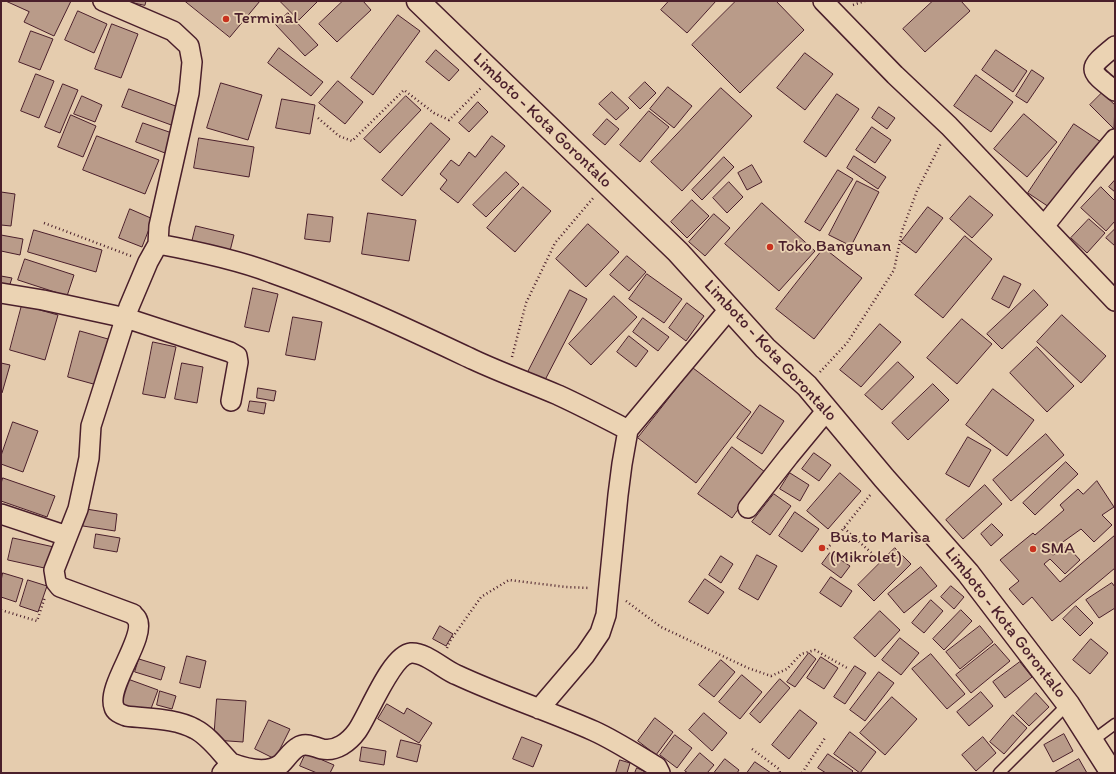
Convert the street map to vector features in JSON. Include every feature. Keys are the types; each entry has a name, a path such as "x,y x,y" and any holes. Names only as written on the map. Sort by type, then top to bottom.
{"highway":[{"name":"Limboto - Kota Gorontalo","path":"418,1 678,252 765,348 807,386 884,478 968,573 1068,704 1112,773"}],"street":[{"path":"103,1 172,31 189,46 192,62 189,93 159,226 158,244 148,262 126,318 91,426 89,458 78,509 54,570 56,582 60,587 133,614 137,619 138,626 136,636 112,700 114,708 126,716 180,722 196,729 208,738 226,768 266,772 277,769 298,747 311,745 323,749 333,749 346,744 358,731 384,681 402,657 411,653 421,655 440,664 454,674 500,694 596,732 657,767 660,773"},
{"path":"823,1 895,75 949,126 1045,225 1115,301"},
{"path":"1115,46 1096,62 1094,66 1095,74 1115,91"},
{"path":"1045,225 1115,139"},
{"path":"158,244 199,252 241,263 271,272 321,291 414,331 476,361 560,396 628,430"},
{"path":"1,293 50,301 126,318 237,356 238,362 231,401"},
{"path":"539,709 585,655 600,633 606,616 621,472 628,430 730,308"},
{"path":"748,508 827,410"},
{"path":"1,514 67,536"}],"lane":[{"path":"999,773 1068,704"},
{"path":"1092,741 1115,724"}],"path":[{"path":"318,118 339,136 352,141 404,90 434,113 449,120 494,75"},
{"path":"807,386 847,343 894,270 902,231 917,191 949,126"},
{"path":"512,360 526,303 555,243 606,182"},
{"path":"44,223 148,262"},
{"path":"827,549 884,478"},
{"path":"844,528 877,558"},
{"path":"1,610 37,621 54,570"},
{"path":"440,664 450,641 481,597 509,580 566,587 609,588 661,627 748,668 771,676 787,669 801,654 816,650 849,669"},
{"path":"802,773 826,738"},
{"path":"752,749 779,770 780,773"}],"building":[{"path":"6,1 71,1 54,36 24,22 29,12"},
{"path":"125,1 146,1 145,5"},
{"name":"Terminal","path":"185,1 260,1 230,37"},
{"path":"280,1 318,1 299,20"},
{"path":"343,1 363,1 371,10 337,42 319,24"},
{"path":"669,1 716,1 687,33 661,10"},
{"path":"736,1 776,1 804,30 740,93 692,45"},
{"path":"933,1 961,1 970,11 925,52 903,29"},
{"path":"78,11 107,24 94,53 65,40"},
{"path":"288,13 318,45 305,56 276,25"},
{"path":"398,15 420,31 373,95 351,78"},
{"path":"112,24 138,34 121,78 95,69"},
{"path":"31,31 53,39 40,70 19,62"},
{"path":"279,48 323,82 311,96 268,63"},
{"path":"436,50 459,70 449,81 426,62"},
{"path":"996,50 1027,71 1013,92 982,70"},
{"path":"805,53 833,74 805,110 777,88"},
{"path":"1032,70 1044,78 1027,103 1016,96"},
{"path":"36,74 54,81 39,118 21,111"},
{"path":"976,75 1013,102 991,132 954,106"},
{"path":"338,81 363,102 345,124 319,103"},
{"path":"645,82 656,93 640,109 629,98"},
{"path":"221,83 262,95 248,140 207,128"},
{"path":"63,84 78,90 60,133 45,127"},
{"path":"668,87 692,106 674,128 650,109"},
{"path":"721,88 752,116 682,191 651,162"},
{"path":"129,89 181,108 174,126 122,107"},
{"path":"612,92 629,108 616,120 599,104"},
{"path":"1102,93 1115,105 1114,129 1090,105"},
{"path":"837,94 859,109 826,157 804,142"},
{"path":"82,96 102,105 95,122 74,114"},
{"path":"406,96 421,110 380,153 364,139"},
{"path":"282,99 315,105 310,134 276,128"},
{"path":"478,102 488,112 469,132 459,123"},
{"path":"879,107 895,118 887,129 872,118"},
{"path":"649,111 669,127 640,162 620,145"},
{"path":"1024,114 1057,142 1027,177 994,149"},
{"path":"71,115 96,126 83,157 58,147"},
{"path":"607,119 619,129 605,145 593,135"},
{"path":"143,123 172,133 165,153 136,142"},
{"path":"431,123 450,139 402,196 382,180"},
{"path":"1074,124 1101,142 1055,211 1028,193"},
{"path":"872,127 891,140 875,163 856,150"},
{"path":"97,136 159,160 145,194 83,170"},
{"path":"492,136 505,146 458,203 440,189 447,180 440,174 451,160 459,166 469,152 475,157"},
{"path":"199,138 254,147 249,177 194,168"},
{"path":"854,156 886,177 878,189 847,168"},
{"path":"724,157 734,167 702,200 692,190"},
{"path":"752,165 762,182 747,190 738,173"},
{"path":"838,170 853,179 820,231 805,222"},
{"path":"506,172 519,184 486,217 473,205"},
{"path":"1115,180 1115,192 1109,187"},
{"path":"857,181 879,192 851,246 829,235"},
{"path":"729,182 743,197 727,213 713,198"},
{"path":"523,187 551,211 515,252 487,228"},
{"path":"1101,187 1115,201 1115,221 1106,231 1081,208"},
{"path":"1,192 15,194 11,226 1,225"},
{"path":"970,196 993,215 972,238 950,219"},
{"path":"692,200 709,216 687,238 671,222"},
{"name":"Toko Bangunan","path":"762,203 815,251 779,291 725,244"},
{"path":"928,207 943,218 916,253 901,242"},
{"path":"130,209 153,219 142,247 119,238"},
{"path":"368,213 416,220 409,261 362,254"},
{"path":"308,214 333,217 330,242 305,239"},
{"path":"714,214 730,228 705,256 689,242"},
{"path":"1089,219 1105,233 1087,253 1071,238"},
{"path":"588,224 619,252 586,287 556,259"},
{"path":"196,226 234,235 229,255 191,246"},
{"path":"1115,229 1115,246 1106,238"},
{"path":"34,230 102,250 96,272 28,252"},
{"path":"1,235 23,239 20,255 1,251"},
{"path":"965,236 992,259 943,318 915,295"},
{"path":"824,248 862,278 814,339 776,309"},
{"path":"627,256 646,272 629,291 610,275"},
{"path":"25,259 74,275 67,296 18,280"},
{"path":"647,274 682,299 664,323 629,299"},
{"path":"1,276 12,278 8,290 1,288"},
{"path":"1004,276 1021,284 1009,308 992,299"},
{"path":"253,288 278,294 269,332 245,327"},
{"path":"570,290 587,299 545,380 528,372"},
{"path":"1034,290 1048,305 1002,349 987,334"},
{"path":"614,296 637,317 591,365 569,344"},
{"path":"687,303 704,316 686,341 669,328"},
{"path":"22,305 58,315 45,360 10,350"},
{"path":"1062,315 1106,356 1081,383 1037,342"},
{"path":"293,317 322,322 315,360 286,355"},
{"path":"643,318 669,337 658,351 633,332"},
{"path":"962,319 992,344 957,384 927,358"},
{"path":"880,324 901,342 861,387 840,370"},
{"path":"80,331 108,339 97,385 68,377"},
{"path":"629,336 648,351 636,367 617,352"},
{"path":"153,342 176,347 165,398 143,394"},
{"path":"1037,347 1074,386 1047,412 1010,373"},
{"path":"898,362 914,377 882,410 865,395"},
{"path":"1,363 10,365 2,393 1,393"},
{"path":"182,363 203,367 197,403 175,399"},
{"path":"693,368 751,412 696,483 638,438"},
{"path":"933,384 949,400 908,440 892,423"},
{"path":"258,388 276,391 274,401 257,398"},
{"path":"993,389 1034,420 1007,456 966,425"},
{"path":"250,401 266,403 264,414 248,411"},
{"path":"760,405 784,421 762,454 737,438"},
{"path":"13,422 38,431 23,472 1,464 1,456"},
{"path":"1046,434 1064,455 1011,501 993,480"},
{"path":"968,437 991,450 969,487 946,474"},
{"path":"732,447 765,472 732,518 698,494"},
{"path":"814,453 831,465 819,481 802,469"},
{"path":"1066,462 1078,474 1035,515 1023,503"},
{"path":"790,473 809,485 800,501 780,489"},
{"path":"840,473 861,491 828,529 807,511"},
{"path":"3,478 55,496 47,517 1,501 1,484"},
{"name":"SMA","path":"1097,481 1114,507 1102,515 1112,525 1094,542 1081,529 1049,552 1053,555 1067,546 1080,560 1065,574 1050,559 1044,564 1060,582 1115,535 1115,568 1052,621 1032,597 1023,605 1009,589 1019,581 1000,560 1033,533 1035,535 1064,510 1060,505 1078,489 1083,494"},
{"path":"985,485 1002,504 963,539 946,520"},
{"path":"774,494 791,506 770,535 752,522"},
{"path":"86,509 117,514 115,531 83,526"},
{"path":"795,512 819,529 802,552 779,536"},
{"path":"992,524 1003,535 991,546 981,534"},
{"path":"96,534 120,538 117,552 94,548"},
{"path":"13,538 54,547 49,569 8,560"},
{"path":"895,548 911,564 874,601 858,585"},
{"path":"830,553 850,566 841,578 822,564"},
{"path":"757,555 777,566 758,600 739,589"},
{"path":"721,556 733,564 721,583 709,575"},
{"path":"921,567 937,586 904,613 888,594"},
{"path":"3,573 23,579 16,602 1,597 1,581"},
{"path":"831,577 852,591 841,607 820,593"},
{"path":"705,579 724,592 708,614 689,602"},
{"path":"28,580 47,586 38,612 20,606"},
{"path":"1112,583 1115,587 1115,608 1099,618 1086,600"},
{"path":"951,586 964,597 954,609 941,597"},
{"path":"931,600 943,611 924,633 912,623"},
{"path":"1076,606 1093,623 1080,636 1063,619"},
{"path":"961,610 972,621 944,650 933,639"},
{"path":"880,611 900,630 875,657 854,638"},
{"path":"440,626 453,634 446,646 433,639"},
{"path":"980,626 993,642 960,669 946,652"},
{"path":"900,638 919,653 901,675 882,660"},
{"path":"1091,639 1108,653 1090,674 1073,660"},
{"path":"995,644 1010,661 971,693 956,675"},
{"path":"809,653 816,659 795,687 787,682"},
{"path":"931,654 965,694 947,709 912,669"},
{"path":"187,656 206,661 200,688 180,683"},
{"path":"821,657 838,668 824,689 807,678"},
{"path":"139,659 165,667 161,680 135,672"},
{"path":"721,660 735,672 714,697 699,685"},
{"path":"1020,662 1032,677 1005,698 993,682"},
{"path":"855,666 866,673 845,704 834,697"},
{"path":"879,672 894,683 865,721 850,710"},
{"path":"742,675 762,692 740,719 719,702"},
{"path":"125,678 158,690 149,714 116,702"},
{"path":"780,679 790,688 760,723 750,714"},
{"path":"160,691 176,696 172,709 157,705"},
{"path":"981,692 993,706 969,726 957,712"},
{"path":"1036,693 1049,707 1029,726 1016,713"},
{"path":"892,697 917,719 885,755 860,733"},
{"path":"217,699 246,701 243,742 214,740"},
{"path":"387,704 404,714 407,708 432,723 419,743 378,719"},
{"path":"800,710 817,723 789,759 772,745"},
{"path":"704,713 727,733 712,751 689,730"},
{"path":"1013,715 1027,728 1004,754 990,742"},
{"path":"655,718 673,732 656,755 638,741"},
{"path":"269,720 290,729 275,759 255,749"},
{"path":"850,732 876,752 860,773 834,754"},
{"path":"1064,734 1073,751 1053,762 1044,745"},
{"path":"675,735 692,748 677,768 660,755"},
{"path":"522,737 542,745 533,767 513,759"},
{"path":"983,737 996,753 976,771 962,755"},
{"path":"401,740 421,745 417,762 397,757"},
{"path":"362,747 386,751 384,765 360,761"},
{"path":"306,753 334,765 330,773 317,773 300,766"},
{"path":"700,753 714,765 707,773 688,773 685,771"},
{"path":"828,754 853,771 851,773 826,773 818,768"},
{"path":"725,759 739,770 737,773 714,773"},
{"path":"1079,759 1087,773 1054,773"},
{"path":"620,760 630,763 627,773 616,773"},
{"path":"755,762 771,773 747,773"},
{"path":"637,768 648,773 635,773"}],"place":[{"name":"Terminal","path":"226,19"},
{"name":"Toko Bangunan","path":"770,247"},
{"name":"Bus to Marisa (Mikrolet)","path":"822,548"},
{"name":"SMA","path":"1033,549"}]}
